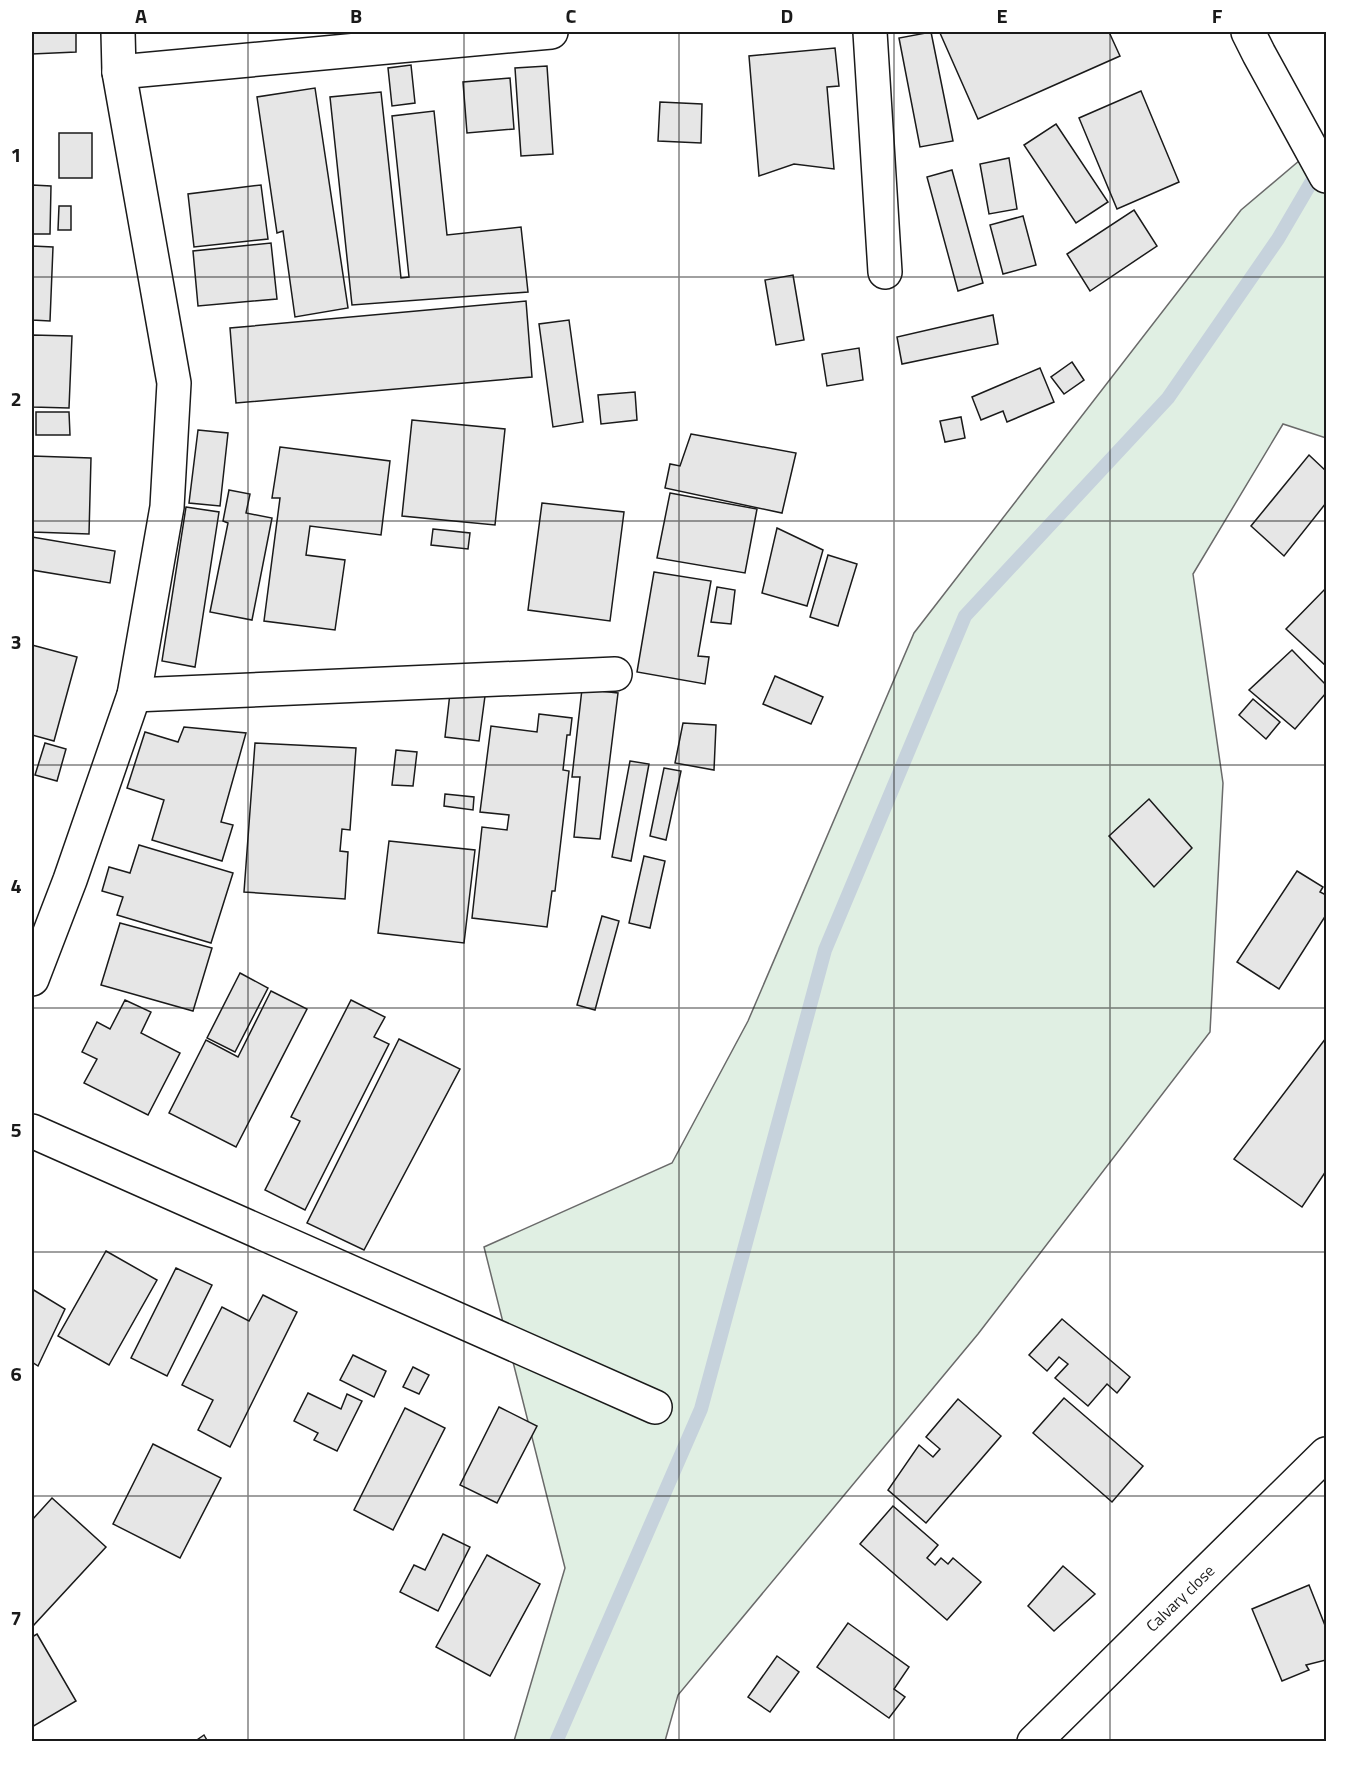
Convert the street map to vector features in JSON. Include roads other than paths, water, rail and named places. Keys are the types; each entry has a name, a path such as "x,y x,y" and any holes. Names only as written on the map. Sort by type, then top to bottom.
{"street":[{"path":"32,979 70,880 134,694 167,507 174,383 119,72 118,32"},
{"path":"119,72 551,32"},
{"path":"870,32 885,272"},
{"path":"1253,43 1326,176"},
{"path":"134,694 615,674"},
{"path":"32,1131 655,1407"},
{"name":"Calvary close","path":"1034,1742 1326,1454"}],"waterway":[{"path":"556,1742 701,1409 825,950 965,616 1168,398 1278,239 1319,169"}]}
